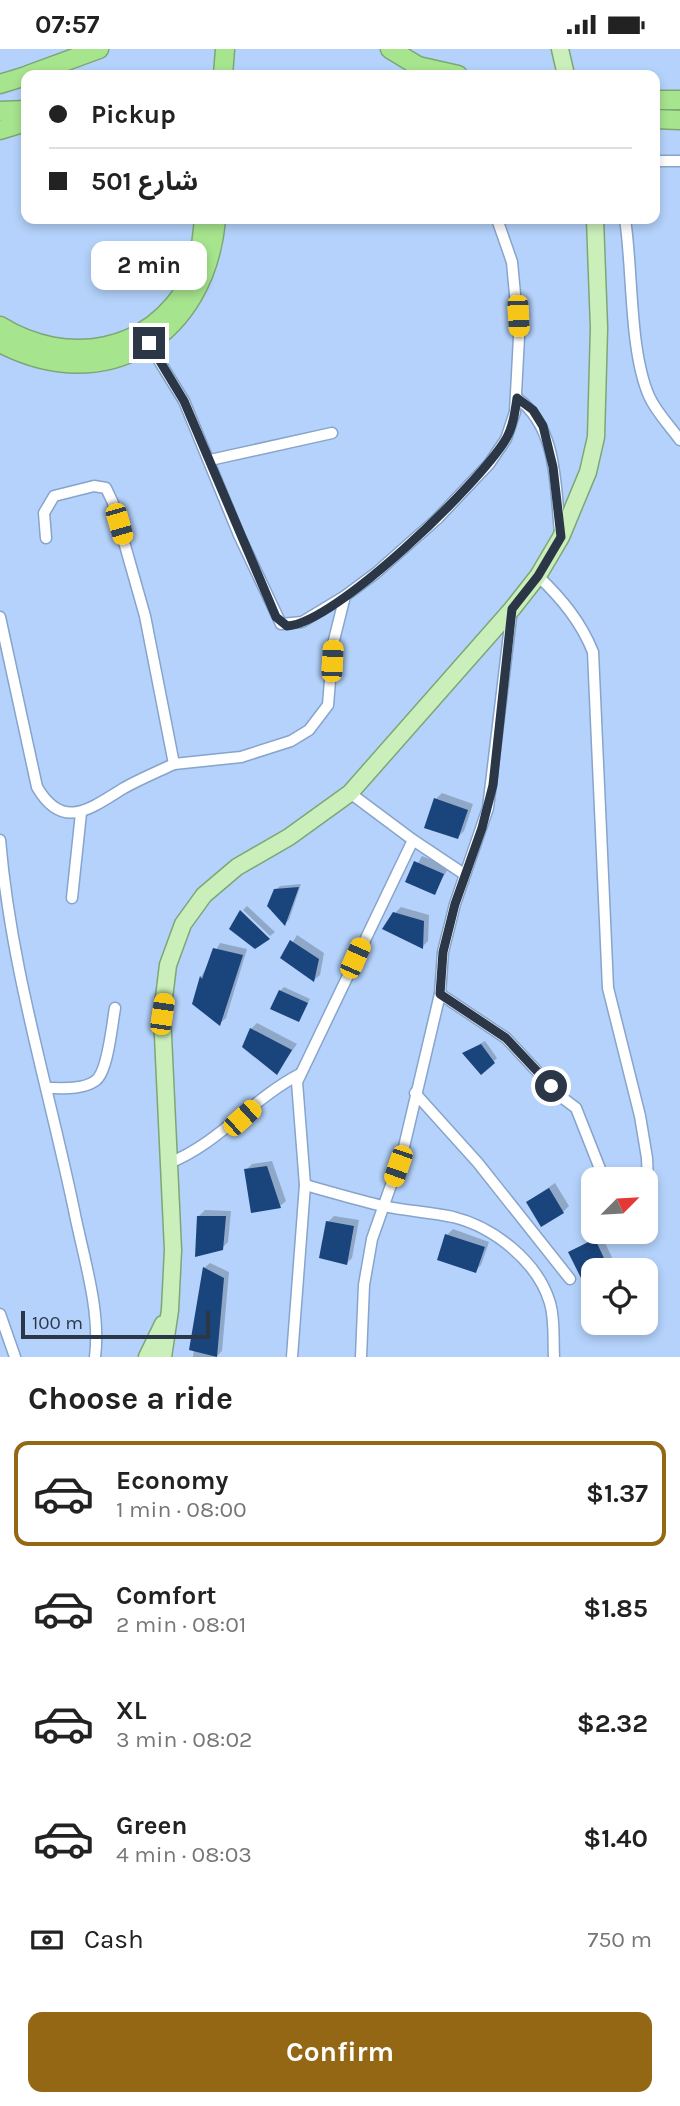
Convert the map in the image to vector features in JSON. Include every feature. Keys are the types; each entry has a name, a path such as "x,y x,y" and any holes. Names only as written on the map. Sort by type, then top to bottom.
{"highway":[{"path":"41,70 99,49"},
{"path":"390,49 418,67 433,70"},
{"path":"0,86 21,77"},
{"path":"0,86 21,87"},
{"path":"660,100 680,100"},
{"path":"0,111 21,110"},
{"path":"660,119 680,120"},
{"path":"0,129 21,123"},
{"path":"0,343 63,364 80,365 112,359 145,337 190,282 200,253 203,224"},
{"path":"0,325 39,344 67,350 104,348 145,337 172,325 200,288 214,246 216,224"}],"main road":[{"path":"559,49 564,70"},
{"path":"163,1357 170,1310 173,1250 162,1014 168,965 183,924 204,895 237,867 309,824 350,793 512,609 538,576 561,537 589,472 596,437 599,328 595,224"},
{"path":"147,1357 170,1310"}],"street":[{"path":"660,161 680,161"},
{"path":"145,337 184,401 239,535 281,624 293,626 345,596 395,558 466,491 506,439 517,398 517,295 512,262 499,224"},
{"path":"626,224 644,380 653,404 680,440"},
{"path":"517,398 533,410 543,426 553,467 561,537"},
{"path":"209,460 332,433"},
{"path":"46,538 44,513 54,496 94,486 106,488 113,503 145,616 174,764"},
{"path":"538,576 568,608 587,635 593,652 608,988 640,1116 646,1167"},
{"path":"0,617 37,787 45,800 68,814 81,813 145,776 174,764 241,757 291,741 309,730 328,705 333,644 345,596"},
{"path":"362,1357 364,1285 383,1206 403,1151 440,994 443,952 464,874 482,828 493,785 512,609"},
{"path":"350,793 464,874"},
{"path":"72,898 81,813"},
{"path":"0,840 13,949 82,1250 97,1354"},
{"path":"292,1357 305,1185 296,1088 300,1074 413,840"},
{"path":"0,949 13,949"},
{"path":"440,994 506,1038 560,1096 576,1108 599,1167"},
{"path":"47,1088 81,1087 97,1080 104,1068 115,1008"},
{"path":"169,1163 209,1142 279,1085 300,1074"},
{"path":"415,1093 478,1163 570,1279"},
{"path":"305,1185 383,1206 462,1220 513,1250 533,1269 550,1304 554,1357"},
{"path":"0,1314 15,1357"}],"building":[{"path":"434,798 468,810 458,839 424,828"},
{"path":"414,861 444,874 435,895 405,882"},
{"path":"299,887 285,926 267,906 274,889"},
{"path":"240,910 270,939 255,949 229,929"},
{"path":"393,912 424,921 423,949 382,929"},
{"path":"290,940 319,959 314,982 280,958"},
{"path":"213,948 243,955 220,1026 192,1004 200,976 202,979"},
{"path":"279,990 308,1003 299,1022 270,1009"},
{"path":"250,1028 292,1050 277,1075 242,1047"},
{"path":"481,1044 495,1063 481,1075 462,1053"},
{"path":"267,1166 281,1208 251,1213 244,1169"},
{"path":"549,1188 564,1213 541,1227 526,1202"},
{"path":"197,1216 226,1216 223,1250 195,1257"},
{"path":"326,1221 354,1226 347,1265 319,1258"},
{"path":"445,1234 485,1247 476,1273 437,1260"},
{"path":"585,1244 597,1244 604,1258 581,1258 581,1278 568,1252"},
{"path":"203,1267 224,1278 217,1357 189,1350"}],"route":[{"path":"149,343 184,401 276,617 281,624 287,626 302,622 376,573 466,491 506,439 511,429 517,398 533,410 543,426 553,467 561,537 538,576 512,609 493,785 482,828 455,904 443,952 440,994 506,1038 551,1086"}]}
